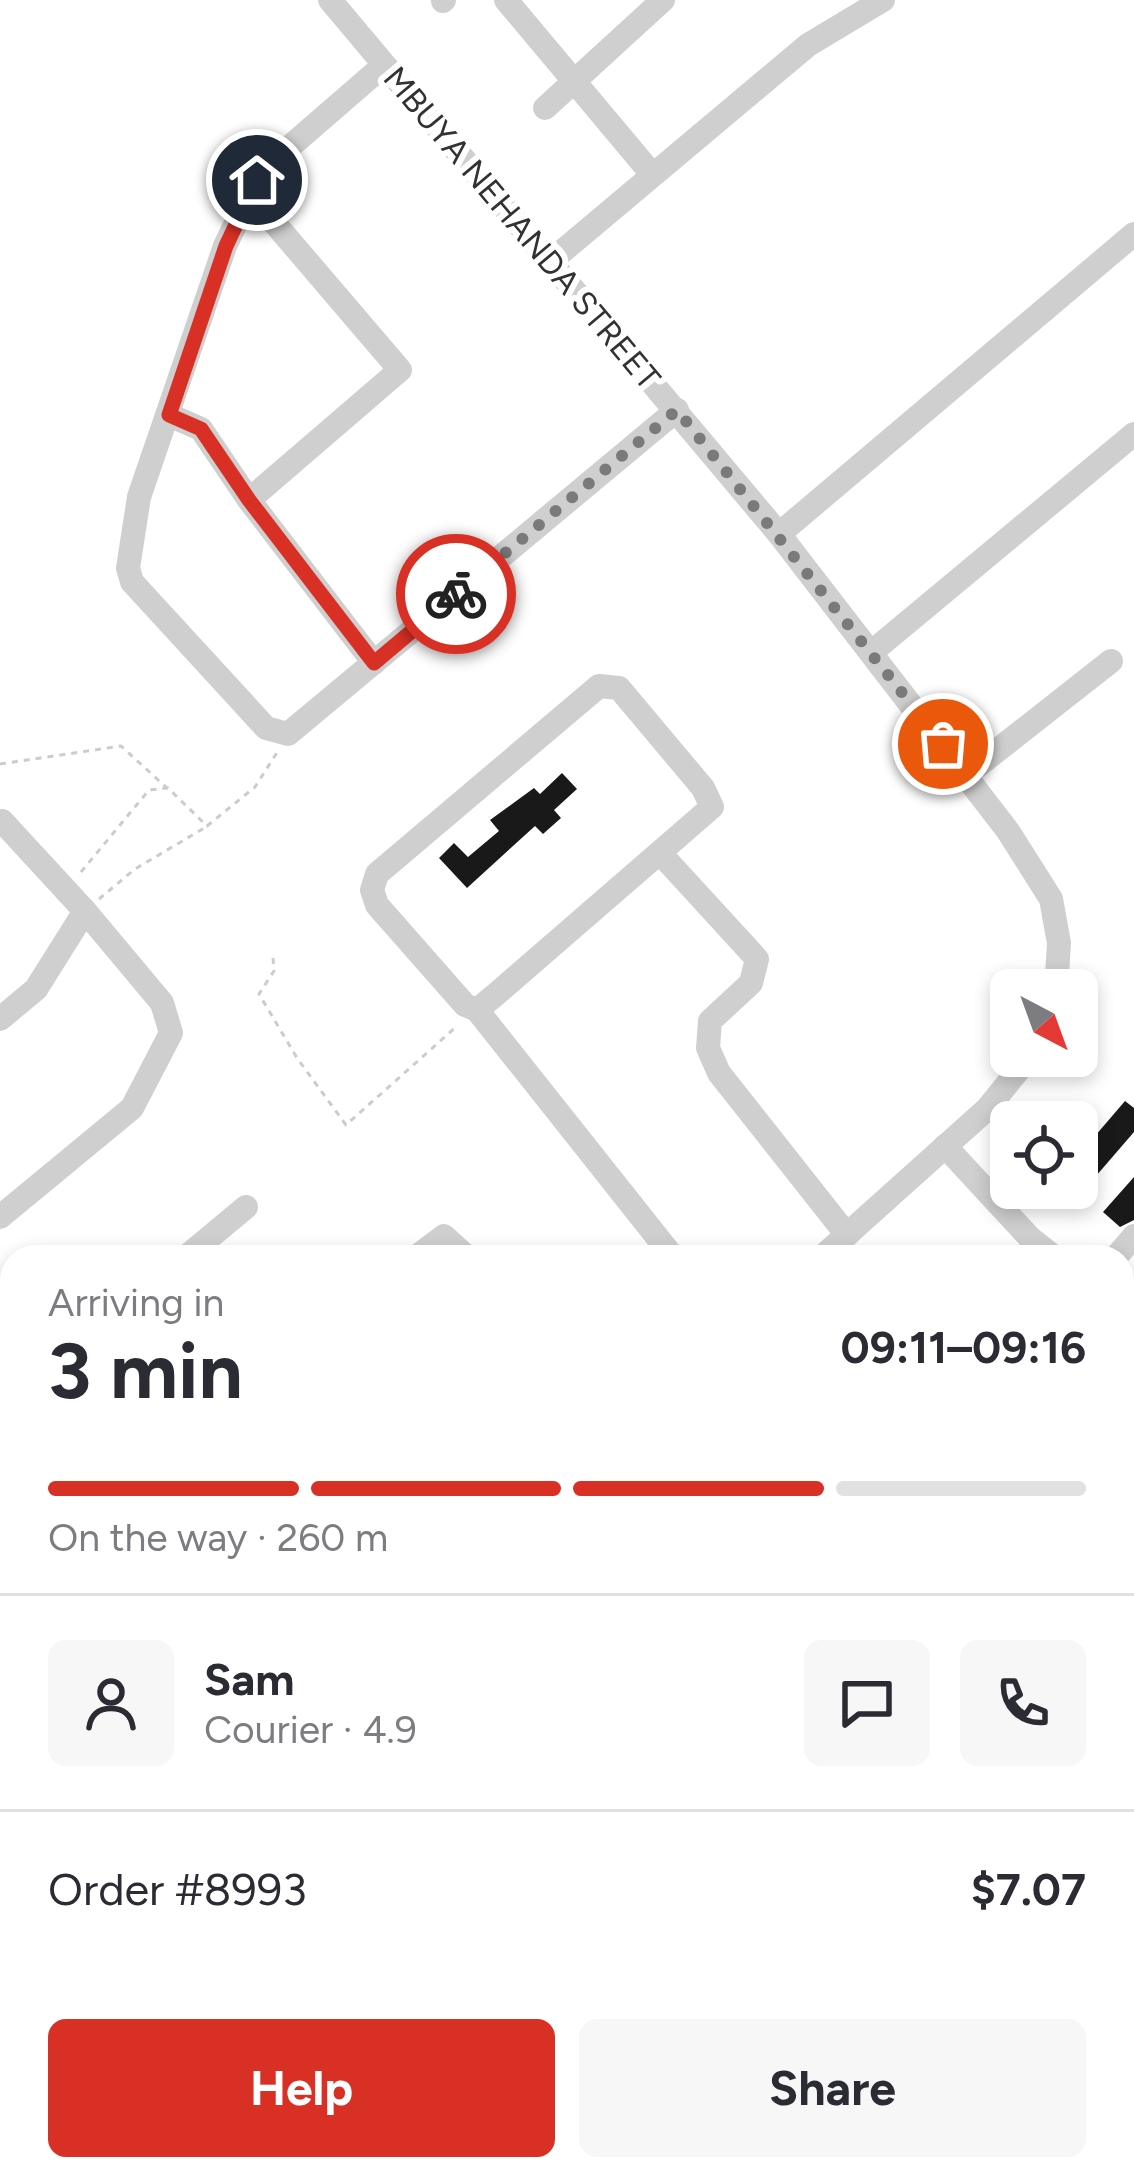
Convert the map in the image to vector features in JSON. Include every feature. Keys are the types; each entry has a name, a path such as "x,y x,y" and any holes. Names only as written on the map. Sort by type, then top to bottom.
{"street":[{"name":"MBUYA NEHANDA STREET","path":"330,0 552,260 873,651 1051,899 1059,943 1057,969"},
{"path":"506,0 651,173"},
{"path":"545,108 663,0"},
{"path":"552,260 808,45 883,0"},
{"path":"383,66 271,163 248,198 226,246 139,497 128,568 132,582 266,728 288,734 677,410"},
{"path":"248,198 400,370 249,500"},
{"path":"779,534 1134,234"},
{"path":"169,415 201,429 249,500 374,663"},
{"path":"873,651 1134,434"},
{"path":"966,776 1111,662"},
{"path":"477,1010 712,807 704,788 619,688 599,686 377,874 372,890 377,905 453,995 477,1010 663,1245"},
{"path":"0,1217 132,1108 171,1033 162,1004 85,910 1,821"},
{"path":"660,853 757,958 751,983 710,1021 708,1048 719,1073 847,1235"},
{"path":"0,1019 36,989 85,910"},
{"path":"836,1245 987,1108 1013,1077"},
{"path":"945,1146 1039,1245"},
{"path":"200,1245 246,1207"}],"path":[{"path":"85,910 135,869 207,826 255,787 288,734"},
{"path":"0,764 121,746 207,826"},
{"path":"67,890 149,790 168,788"},
{"path":"273,958 274,971 259,994 297,1058 346,1125 477,1010"}],"building":[{"path":"562,773 577,789 554,810 561,818 543,834 535,826 467,888 439,858 454,843 468,857 499,831 490,820 534,788 540,794"},
{"path":"1125,1101 1134,1108 1134,1132 1098,1174 1098,1132"},
{"path":"1134,1177 1134,1220 1120,1227 1103,1212"}],"way so far":[{"path":"456,594 677,410 943,744"}],"route":[{"path":"257,180 226,246 169,415 201,429 249,500 374,663 456,594"}]}
